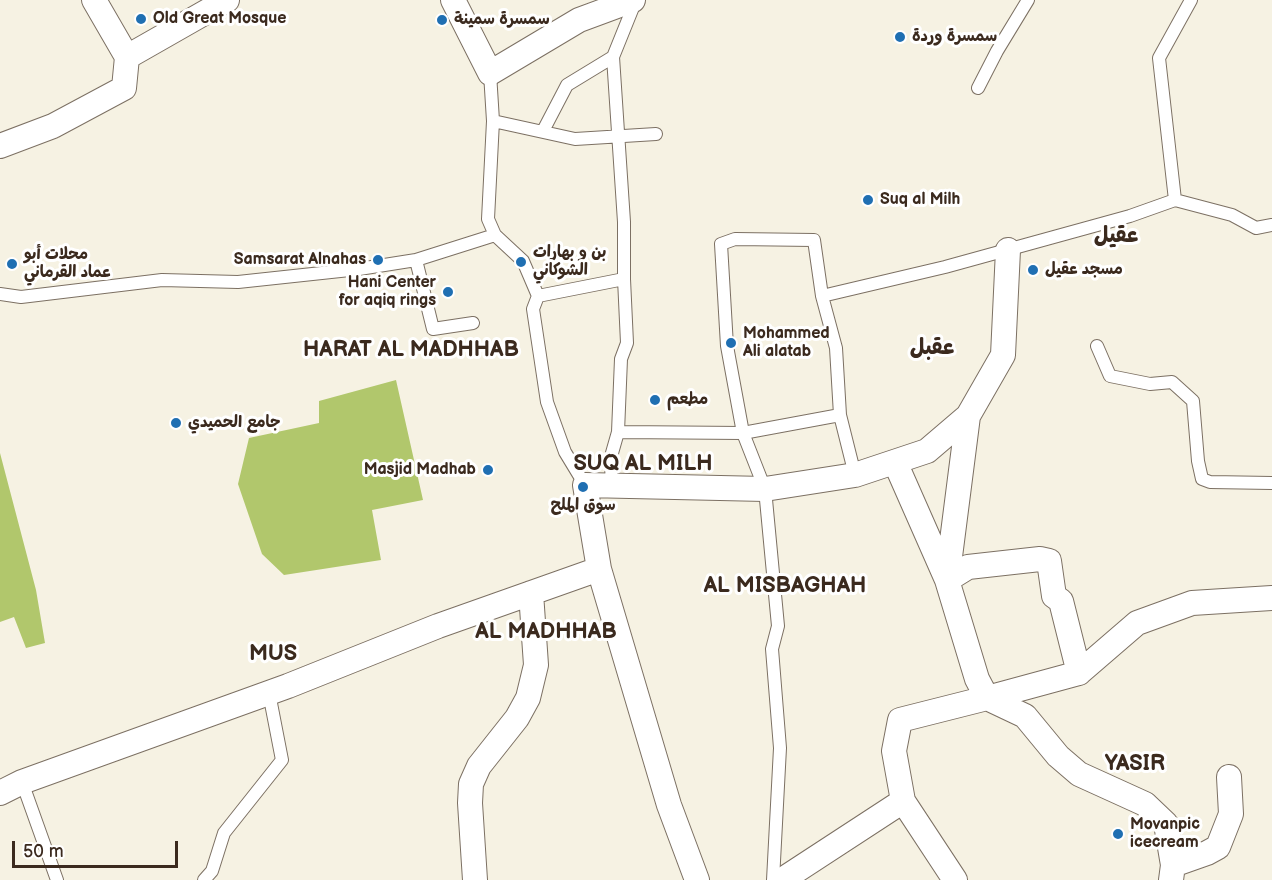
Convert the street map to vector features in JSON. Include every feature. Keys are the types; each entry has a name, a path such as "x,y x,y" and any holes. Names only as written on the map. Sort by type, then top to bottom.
{"street":[{"path":"0,146 53,126 124,88 127,57 94,0"},
{"path":"127,57 227,0"},
{"path":"453,0 490,72 579,20 635,0"},
{"path":"697,880 669,805 599,569 585,485 765,489 855,475 927,451 968,416 1003,356 1008,250"},
{"path":"947,580 968,416"},
{"path":"895,462 947,580 977,679 987,698 1025,716 1058,756 1079,774 1145,804 1166,824 1172,872 1218,847 1231,814 1229,777"},
{"path":"947,580 968,567 1040,559 1049,561 1054,596 1061,602 1079,673"},
{"path":"0,793 22,782 268,693 438,626 599,569"},
{"path":"475,880 471,784 479,766 517,718 528,698 536,665 531,593"},
{"path":"955,880 903,801 894,751 900,720 1079,673 1137,623 1192,603 1272,598"},
{"path":"782,880 903,801"}],"lane":[{"path":"611,485 612,453 618,432 621,359 627,343 624,222 613,57 635,0"},
{"path":"978,88 1028,0"},
{"path":"1175,200 1159,58 1191,0"},
{"path":"543,131 567,85 613,57"},
{"path":"490,72 493,121 488,219 495,235 523,261 538,296 533,309 547,402 565,452 585,485"},
{"path":"493,121 576,139 656,134"},
{"path":"822,296 1008,250 1130,216 1175,200 1232,215 1256,228 1272,225"},
{"path":"0,294 21,297 162,280 238,282 359,269 416,260 495,235"},
{"path":"773,880 780,748 772,649 778,626 765,489 743,433 727,346 721,244 735,239 814,240 822,296 836,348 840,415 855,475"},
{"path":"416,260 433,329 474,323"},
{"path":"538,296 624,279"},
{"path":"1096,346 1110,376 1150,384 1172,382 1193,401 1198,461 1202,480 1272,483"},
{"path":"618,432 743,433 840,415"},
{"path":"204,880 212,870 224,834 282,760 268,693"},
{"path":"22,782 57,880"}],"green space":[{"path":"396,380 423,500 372,510 381,560 284,575 262,554 238,484 249,438 319,423 319,401"},
{"path":"0,453 36,590 45,643 26,648 14,617 0,622"}],"place":[{"name":"Old Great Mosque","path":"141,19"},
{"name":"سمسرة سمينة","path":"442,20"},
{"name":"سمسرة وردة","path":"900,37"},
{"name":"Suq al Milh","path":"868,200"},
{"name":"Samsarat Alnahas","path":"378,260"},
{"name":"بن و بهارات الشوكاني","path":"521,262"},
{"name":"محلات أبو عماد القرماني","path":"12,264"},
{"name":"مسجد عقيل","path":"1033,270"},
{"name":"Hani Center for aqiq rings","path":"448,292"},
{"name":"Mohammed Ali alatab","path":"731,343"},
{"name":"مطعم","path":"655,400"},
{"name":"جامع الحميدي","path":"176,423"},
{"name":"Masjid Madhab","path":"488,470"},
{"name":"سوق الملح","path":"583,487"},
{"name":"Movanpic icecream","path":"1118,834"}],"district":[{"name":"عقيل","path":"1116,236"},
{"name":"عقبل","path":"932,348"},
{"name":"HARAT AL MADHHAB","path":"411,350"},
{"name":"SUQ AL MILH","path":"643,464"},
{"name":"AL MISBAGHAH","path":"785,586"},
{"name":"AL MADHHAB","path":"546,632"},
{"name":"MUS","path":"273,654"},
{"name":"YASIR","path":"1135,764"}]}
